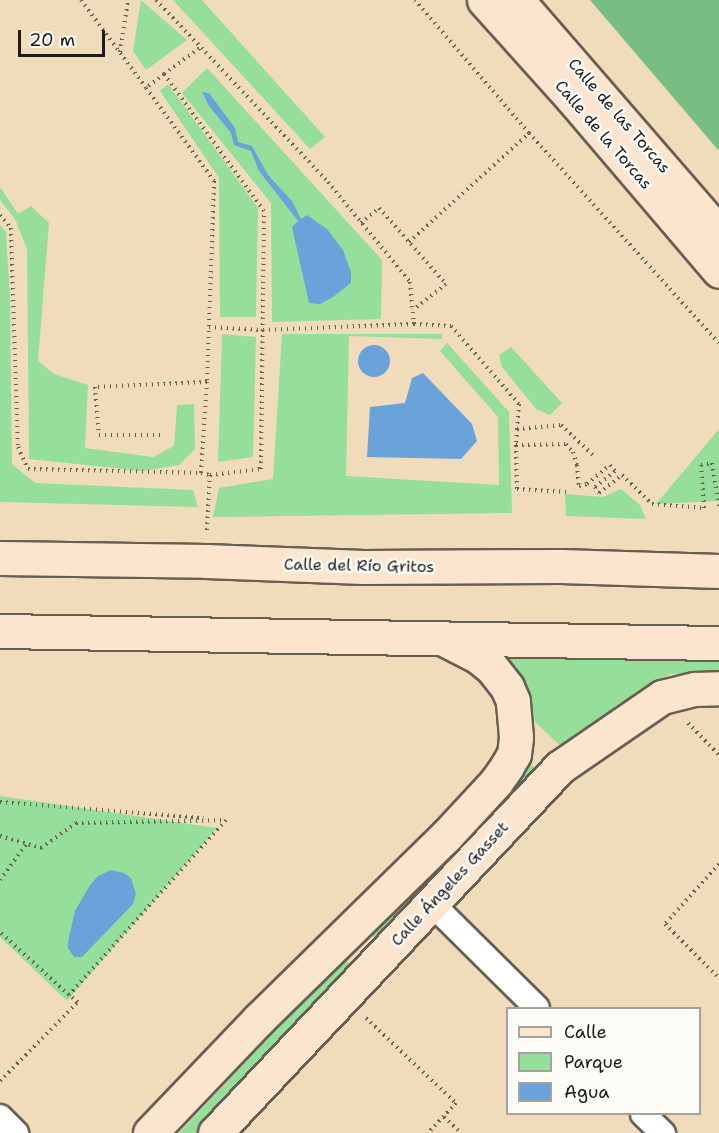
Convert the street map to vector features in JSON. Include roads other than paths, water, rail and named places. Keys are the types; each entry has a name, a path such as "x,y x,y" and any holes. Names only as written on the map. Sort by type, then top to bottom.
{"street":[{"name":"Calle de la Torcas","path":"484,0 572,98 719,271"},
{"name":"Calle de las Torcas","path":"518,0 719,233"},
{"name":"Calle del Río Gritos","path":"0,558 206,561 363,567 561,566 719,571"},
{"path":"0,631 719,643"},
{"path":"150,1133 259,1019 439,843 496,782 507,766 514,754 516,736 513,701 507,687 492,668 477,656 442,638"},
{"name":"Calle Ángeles Gasset","path":"215,1133 560,766 662,697 719,688"},
{"path":"431,903 536,1007"},
{"path":"645,1115 663,1133"},
{"path":"0,1118 16,1133"}],"water":[{"path":"202,92 209,93 235,128 238,142 252,146 268,175 292,201 301,219 307,215 327,229 343,250 351,272 351,283 333,297 320,304 309,303 292,227 298,221 259,171 251,151 234,145 231,133 209,106"},
{"path":"374,345 386,349 390,361 386,373 374,377 362,373 358,361 362,349"},
{"path":"423,373 472,424 477,441 461,459 367,457 370,407 405,403 412,378"},
{"path":"111,870 124,873 131,878 136,894 133,904 82,957 74,957 68,948 68,941 75,911 90,885 98,876"}]}
